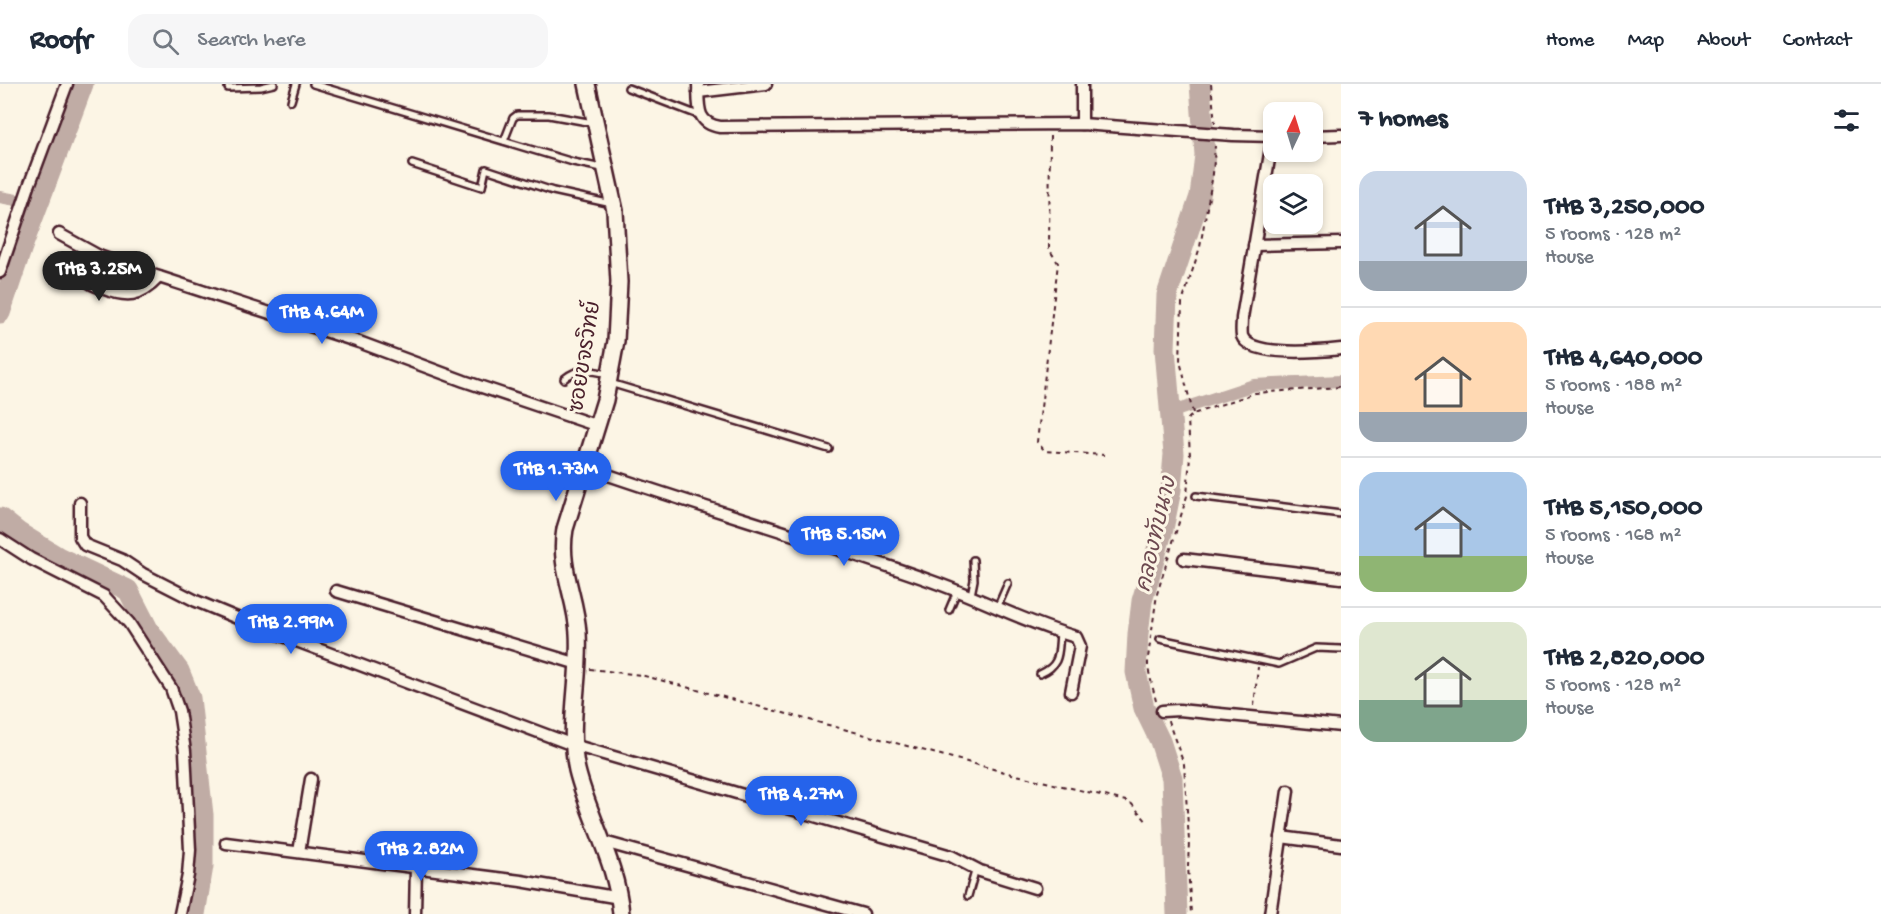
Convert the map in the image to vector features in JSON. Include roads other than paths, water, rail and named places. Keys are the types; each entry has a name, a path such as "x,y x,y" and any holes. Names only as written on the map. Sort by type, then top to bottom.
{"street":[{"path":"0,272 67,84"},
{"name":"ซอยขจรวิทย์","path":"587,84 614,204 619,247 616,341 598,426 562,543 565,574 578,632 573,745 583,790 604,842 620,897 621,914"},
{"path":"766,84 698,88 701,116 711,125 757,128 1082,124 1179,130 1213,137 1226,134 1263,136"},
{"path":"1082,84 1082,124"},
{"path":"1323,136 1341,135"},
{"path":"1268,162 1242,318 1242,337 1249,345 1270,350 1302,352 1341,350"},
{"path":"59,234 99,256 359,342 464,381 598,426"},
{"path":"1254,245 1341,243"},
{"path":"99,256 86,270 85,279 89,284 110,292 129,295 138,293 148,288 159,277"},
{"path":"585,467 933,582 1060,633 1076,637 1080,646 1071,692"},
{"path":"80,502 78,521 80,537 85,545 122,560 143,574 196,601 254,626 573,745 951,856 976,868 1035,888"},
{"path":"0,539 31,559 94,589 113,603 129,623 171,688 179,711 185,751 190,850 188,875 180,914"},
{"path":"1184,559 1341,578"},
{"path":"336,591 578,666"},
{"path":"1162,711 1179,710 1341,726"},
{"path":"299,852 311,778"},
{"path":"1270,914 1288,791"},
{"path":"1281,837 1341,845"},
{"path":"604,842 863,914"},
{"path":"226,843 521,881 620,897"},
{"path":"415,914 416,867"}],"lane":[{"path":"228,88 261,87 274,84"},
{"path":"291,101 296,84"},
{"path":"313,84 573,162 607,169"},
{"path":"628,88 701,116"},
{"path":"504,141 513,118 517,115 549,116 596,124"},
{"path":"412,164 482,187 486,168 553,191 614,204"},
{"path":"564,379 578,370 588,370 668,402 829,449"},
{"path":"1196,496 1341,514"},
{"path":"970,597 974,580 974,560"},
{"path":"997,608 1008,583"},
{"path":"950,610 957,591"},
{"path":"1040,674 1054,666 1056,662 1060,633"},
{"path":"1161,639 1279,664 1316,648 1341,649"},
{"path":"968,896 976,868"}],"waterway":[{"path":"0,313 22,247 83,84"},
{"name":"คลองทับนาง","path":"1177,914 1172,778 1160,741 1144,708 1136,672 1142,601 1163,529 1171,490 1174,454 1165,349 1167,295 1200,196 1205,155 1200,84"},
{"path":"0,197 38,204"},
{"path":"1172,412 1254,385 1341,381"},
{"path":"0,518 19,533 58,557 128,590 148,629 179,671 190,698 203,815 203,866 195,914"}]}
